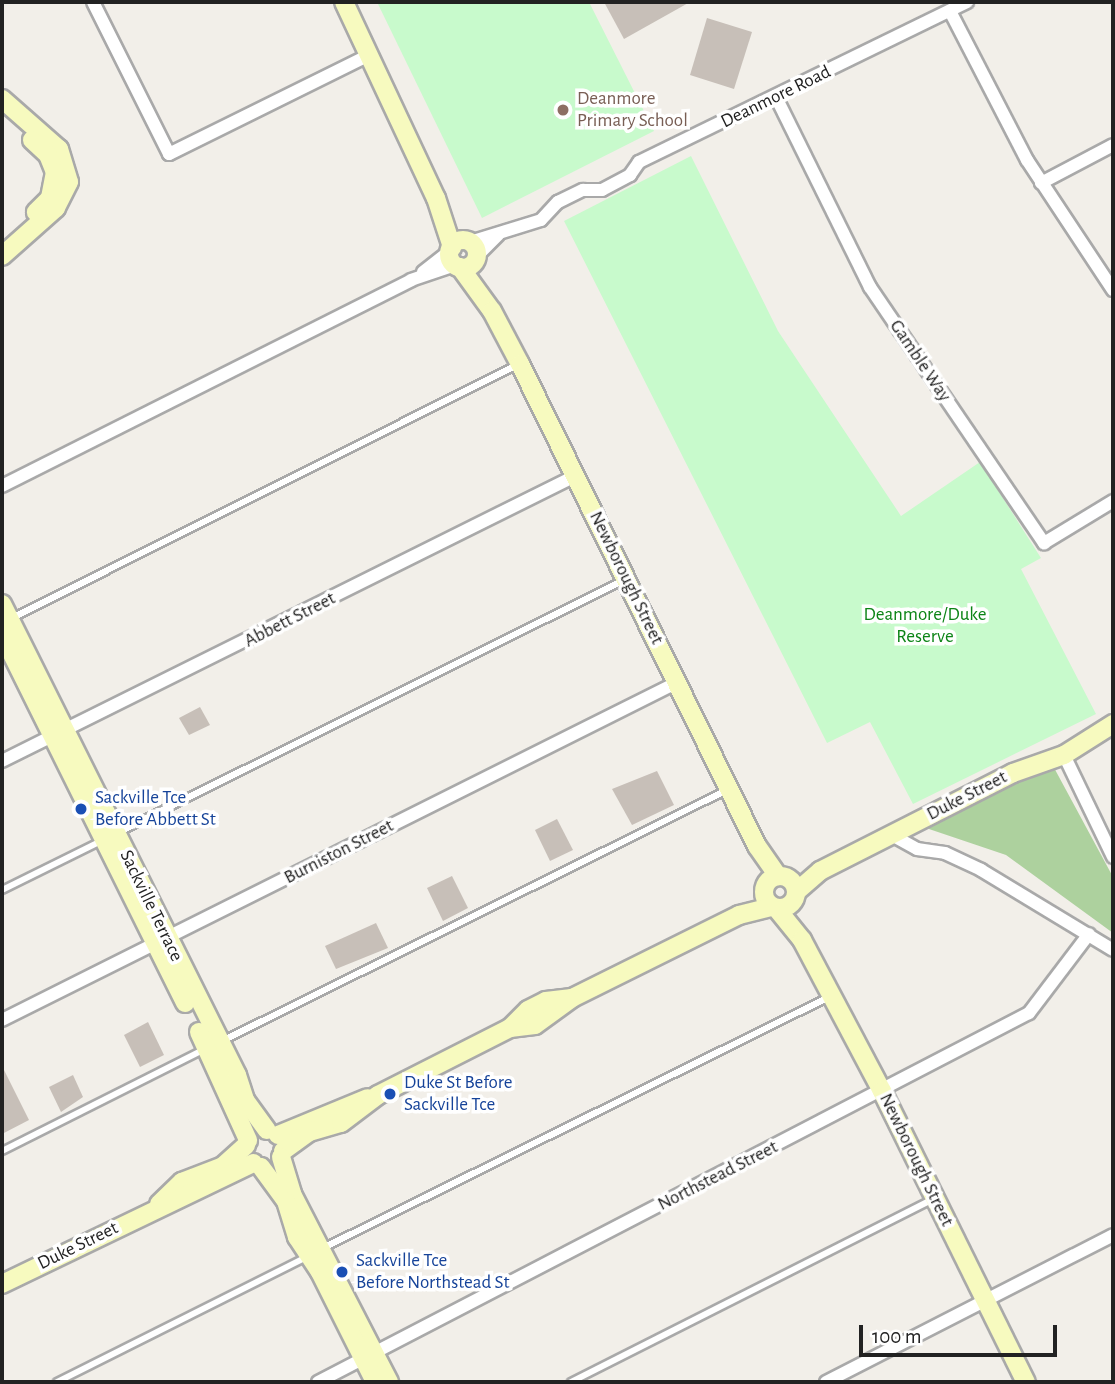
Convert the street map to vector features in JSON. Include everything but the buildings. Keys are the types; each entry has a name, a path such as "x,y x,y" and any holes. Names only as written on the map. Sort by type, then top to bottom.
{"main road":[{"name":"Newborough Street","path":"344,2 463,254 577,475 802,940 882,1091 1026,1382"},
{"path":"2,99 63,155 68,188 56,208 2,256"},
{"path":"2,114 48,155 55,181 43,206 2,242"},
{"name":"Sackville Terrace","path":"5,619 212,1046 257,1165 286,1201 297,1237 316,1252"},
{"name":"Duke Street","path":"153,1208 182,1182 223,1166 256,1132 277,1143 341,1123 378,1095 510,1028 528,1010 546,1001 572,998 1013,773 1064,755 1113,724"},
{"name":"Sackville Terrace","path":"212,1046 237,1075 245,1100 277,1143 292,1194 316,1252 368,1356 375,1382"},
{"name":"Duke Street","path":"2,1283 153,1208 257,1165 273,1165 277,1143"},
{"name":"Sackville Terrace","path":"368,1356 389,1382"}],"street":[{"path":"93,2 169,154 369,55"},
{"name":"Deanmore Road","path":"463,254 499,235 547,217 558,202 622,179 639,162 967,2"},
{"path":"950,10 1041,183 1113,290"},
{"name":"Gamble Way","path":"776,97 870,287 1044,543 1113,501"},
{"path":"1041,183 1113,145"},
{"path":"2,486 463,254"},
{"name":"Abbett Street","path":"2,761 577,475"},
{"name":"Burniston Street","path":"2,1020 676,682"},
{"path":"1064,755 1113,857"},
{"path":"890,834 917,849 945,853 981,870 1113,950"},
{"name":"Northstead Street","path":"318,1382 1029,1013 1089,934"},
{"path":"826,1382 1113,1235"}],"lane":[{"path":"5,619 520,364"},
{"path":"2,890 626,579"},
{"path":"2,1151 730,788"},
{"path":"57,1382 831,996"},
{"path":"571,1382 935,1198"}],"green space":[{"name":"Deanmore Primary School","path":"377,2 589,2 654,131 482,218"},
{"name":"Deanmore/Duke Reserve","path":"691,156 778,331 901,516 980,462 1041,558 1021,569 1096,714 913,804 870,722 827,743 564,221"},
{"path":"1052,764 1113,877 1113,933 1006,855 926,828"}],"place":[{"name":"Deanmore Primary School","path":"563,110"},
{"name":"Sackville Tce Before Abbett St","path":"81,809"},
{"name":"Duke St Before Sackville Tce","path":"390,1094"},
{"name":"Sackville Tce Before Northstead St","path":"342,1272"}]}
